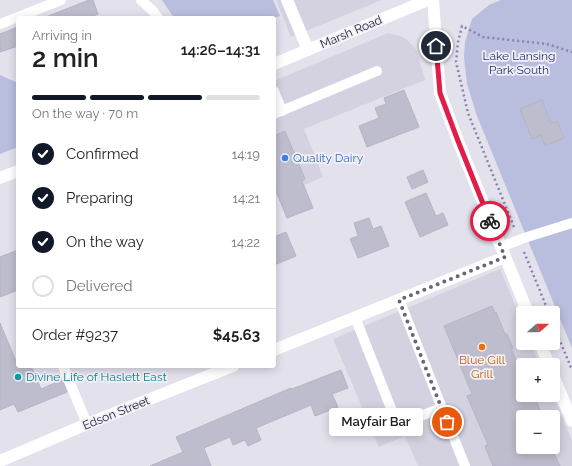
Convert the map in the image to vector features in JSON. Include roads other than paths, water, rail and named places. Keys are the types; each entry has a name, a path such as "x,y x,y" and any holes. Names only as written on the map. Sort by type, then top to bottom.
{"street":[{"path":"287,0 308,50"},
{"name":"Marsh Road","path":"276,63 428,0"},
{"path":"433,0 440,93 525,306"},
{"path":"0,178 16,172"},
{"path":"276,349 399,300 503,252"},
{"name":"Edson Street","path":"0,461 87,424 228,368"},
{"path":"560,392 572,421"}],"lane":[{"path":"20,16 61,0"},
{"path":"141,0 157,16"},
{"path":"0,24 16,18"},
{"path":"276,102 278,113 376,71"},
{"path":"503,252 519,240 572,223"},
{"path":"399,300 465,466"},
{"path":"355,317 396,419 407,422 442,408"},
{"path":"64,368 87,424"}],"place":[{"name":"Quality Dairy","path":"285,158"},
{"name":"Blue Gill Grill","path":"482,347"},
{"name":"Divine Life of Haslett East","path":"18,377"},
{"name":"Mayfair Bar","path":"447,422"}],"park label":[{"name":"Lake Lansing Park South","path":"519,63"}]}
